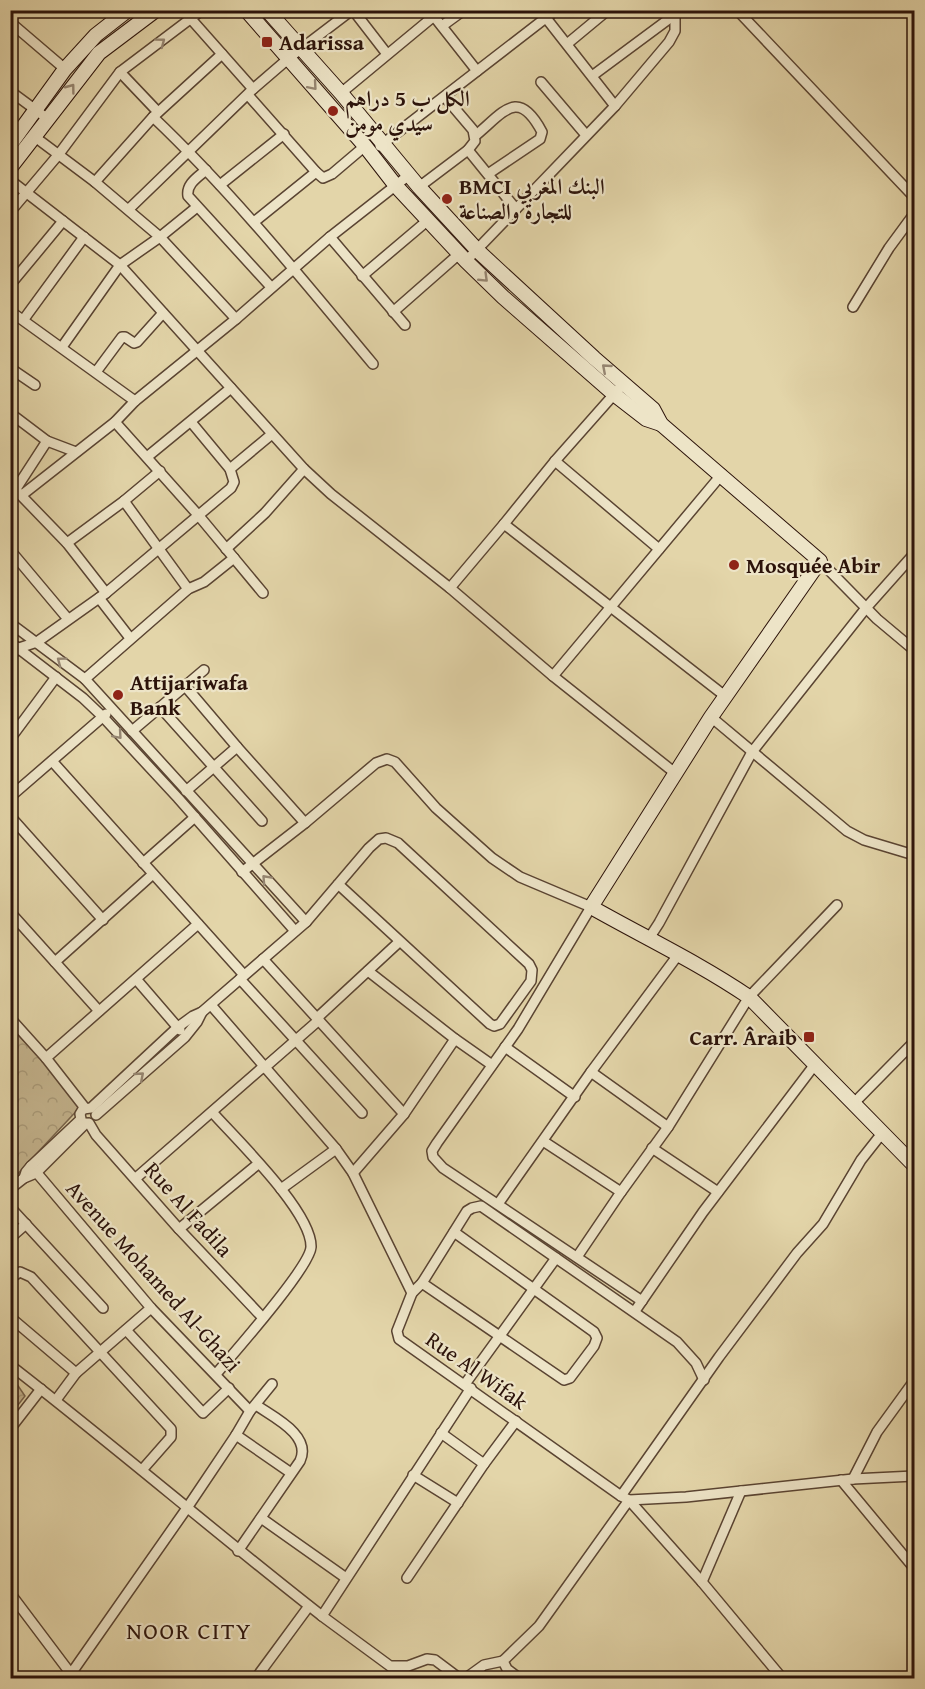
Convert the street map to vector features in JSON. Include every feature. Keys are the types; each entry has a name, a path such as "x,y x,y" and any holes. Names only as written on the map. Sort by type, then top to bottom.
{"street":[{"path":"10,145 65,69 96,35 128,10"},
{"path":"10,168 99,53 156,10"},
{"path":"10,212 59,154 120,72 202,10"},
{"path":"246,10 368,149 396,186 462,258 615,395 646,419 661,424 722,474 820,561 866,608 915,650"},
{"path":"267,10 341,93 419,187 478,251 653,409 661,424"},
{"path":"129,209 251,92 339,14 353,10 387,54"},
{"path":"442,26 464,10"},
{"path":"191,19 222,54 316,172 320,176 327,177 368,149 383,144 556,10"},
{"path":"567,44 608,10"},
{"path":"665,10 668,14 678,14"},
{"path":"737,10 915,197"},
{"path":"341,93 431,13 477,71"},
{"path":"592,76 678,14"},
{"path":"393,312 462,258 478,251 615,106 669,42 675,31 678,14"},
{"path":"546,18 615,106"},
{"path":"10,22 65,69"},
{"path":"95,182 156,114 222,54"},
{"path":"120,72 254,222 373,364"},
{"path":"541,82 586,135"},
{"path":"10,91 48,119"},
{"path":"419,187 468,150 476,141 475,136 445,97"},
{"path":"475,136 510,108 519,106 526,109 542,132 540,139 488,174"},
{"path":"220,185 284,134"},
{"path":"35,137 129,209 160,237 236,319"},
{"path":"468,150 516,209"},
{"path":"206,170 188,188 188,196 271,288"},
{"path":"254,222 316,172"},
{"path":"17,490 76,452 115,422 135,401 236,319 330,237 409,175"},
{"path":"10,180 120,265 304,469 332,494 675,773"},
{"path":"62,348 120,265 197,207"},
{"path":"853,307 889,248 915,214"},
{"path":"10,285 63,221"},
{"path":"362,276 427,221"},
{"path":"24,319 84,237"},
{"path":"330,237 405,326"},
{"path":"10,311 135,401"},
{"path":"96,372 122,337 134,343 137,342 163,313"},
{"path":"10,368 35,385"},
{"path":"450,588 555,461 624,383"},
{"path":"147,456 231,387"},
{"path":"10,412 47,441 76,452"},
{"path":"115,422 199,516 263,593"},
{"path":"10,656 19,648 36,642 102,596 231,488 234,482 230,469 191,422"},
{"path":"230,469 272,434"},
{"path":"10,498 47,441"},
{"path":"555,461 659,549"},
{"path":"226,549 250,529 304,469"},
{"path":"67,543 160,471"},
{"path":"553,676 722,474"},
{"path":"17,490 67,543 130,638"},
{"path":"124,501 188,589"},
{"path":"504,524 724,696"},
{"path":"10,550 68,619"},
{"path":"648,940 752,752 866,608 915,554"},
{"path":"85,679 188,589 204,582 234,558"},
{"path":"642,1301 435,1162 432,1151 546,984 591,907 724,696 820,561"},
{"path":"10,623 85,679 306,922"},
{"path":"10,642 103,717 295,931"},
{"path":"132,731 204,670"},
{"path":"10,739 56,677"},
{"path":"186,687 305,823"},
{"path":"160,707 262,821"},
{"path":"11,796 112,709"},
{"path":"711,717 847,831 864,840 915,855"},
{"path":"186,791 237,747"},
{"path":"242,872 376,763 390,760 403,769 436,808 492,858 520,877 591,907 648,940 720,977 749,997 915,1165"},
{"path":"52,761 198,924 296,1040 362,1113"},
{"path":"10,816 103,920"},
{"path":"143,863 195,817"},
{"path":"91,1110 178,1027 211,1005 306,922 356,862 379,839 392,839 529,964 532,970 531,981 500,1024 494,1026 490,1024 338,884"},
{"path":"55,962 153,874"},
{"path":"577,1257 668,1127 749,997 837,905"},
{"path":"10,912 99,1011"},
{"path":"46,1058 198,924"},
{"path":"136,1178 296,1040 399,942"},
{"path":"498,1204 591,1072 678,956"},
{"path":"263,959 404,1114"},
{"path":"368,970 455,1039 492,1065"},
{"path":"136,979 185,1037"},
{"path":"211,1005 336,1149 353,1173 412,1293 422,1282 467,1211 481,1206 635,1311 685,1350 704,1380"},
{"path":"85,1122 81,1112 91,1110 185,1037 202,1012"},
{"path":"10,1018 91,1110 94,1122 85,1122 34,1170 26,1172 24,1178 10,1189"},
{"path":"353,1173 404,1114 455,1039"},
{"path":"855,1102 915,1042"},
{"path":"505,1047 575,1097"},
{"path":"635,1311 718,1192 816,1063"},
{"path":"591,1072 668,1127"},
{"path":"212,1112 281,1189 306,1229 310,1241 306,1260 263,1318 216,1374"},
{"name":"Rue Al Fadila","path":"85,1122 179,1229 263,1318"},
{"path":"466,1678 484,1665 503,1661 539,1626 704,1380 797,1253 823,1224 861,1160 883,1132"},
{"path":"543,1141 621,1192"},
{"path":"652,1148 718,1192"},
{"path":"281,1189 336,1149"},
{"path":"179,1229 258,1164"},
{"name":"Avenue Mohamed Al-Ghazi","path":"34,1170 151,1308 229,1388 253,1408 293,1432 302,1443 302,1457 291,1473"},
{"path":"10,1207 104,1308"},
{"path":"10,1238 26,1224"},
{"path":"422,1282 564,1380 570,1378 594,1346 597,1338 594,1332 454,1232"},
{"path":"322,1616 441,1433 500,1334 556,1258"},
{"path":"10,1278 20,1272 31,1277 171,1429 171,1437 142,1470"},
{"name":"Rue Al Wifak","path":"412,1293 397,1336 625,1498 702,1582 782,1678"},
{"path":"56,1400 76,1373 151,1308"},
{"path":"10,1317 76,1373"},
{"path":"126,1330 202,1413 229,1388"},
{"path":"10,1365 142,1470 238,1551 390,1666 408,1666 427,1659 435,1660 459,1678"},
{"path":"853,1479 878,1432 915,1381"},
{"path":"10,1593 71,1677 253,1408 272,1384"},
{"path":"10,1430 41,1389"},
{"path":"407,1578 516,1421"},
{"path":"441,1433 484,1464"},
{"path":"236,1435 291,1473 238,1551"},
{"path":"413,1475 458,1503"},
{"path":"625,1498 686,1497 841,1480 915,1476"},
{"path":"841,1480 915,1568"},
{"path":"702,1582 741,1491"},
{"path":"261,1518 346,1578"},
{"path":"256,1678 309,1606"},
{"path":"503,1661 507,1669 519,1678"}],"green space":[{"path":"11,1027 83,1104 11,1181"},
{"path":"10,1374 25,1396 11,1414 10,1414"}],"place":[{"name":"Adarissa","path":"267,42"},
{"name":"الكل ب 5 دراهم سيدي مومن","path":"333,111"},
{"name":"BMCI البنك المغربي للتجارة والصناعة","path":"447,199"},
{"name":"Mosquée Abir","path":"734,565"},
{"name":"Attijariwafa Bank","path":"118,695"},
{"name":"Carr. Âraib","path":"809,1037"}],"district":[{"name":"NOOR CITY","path":"189,1631"}]}
